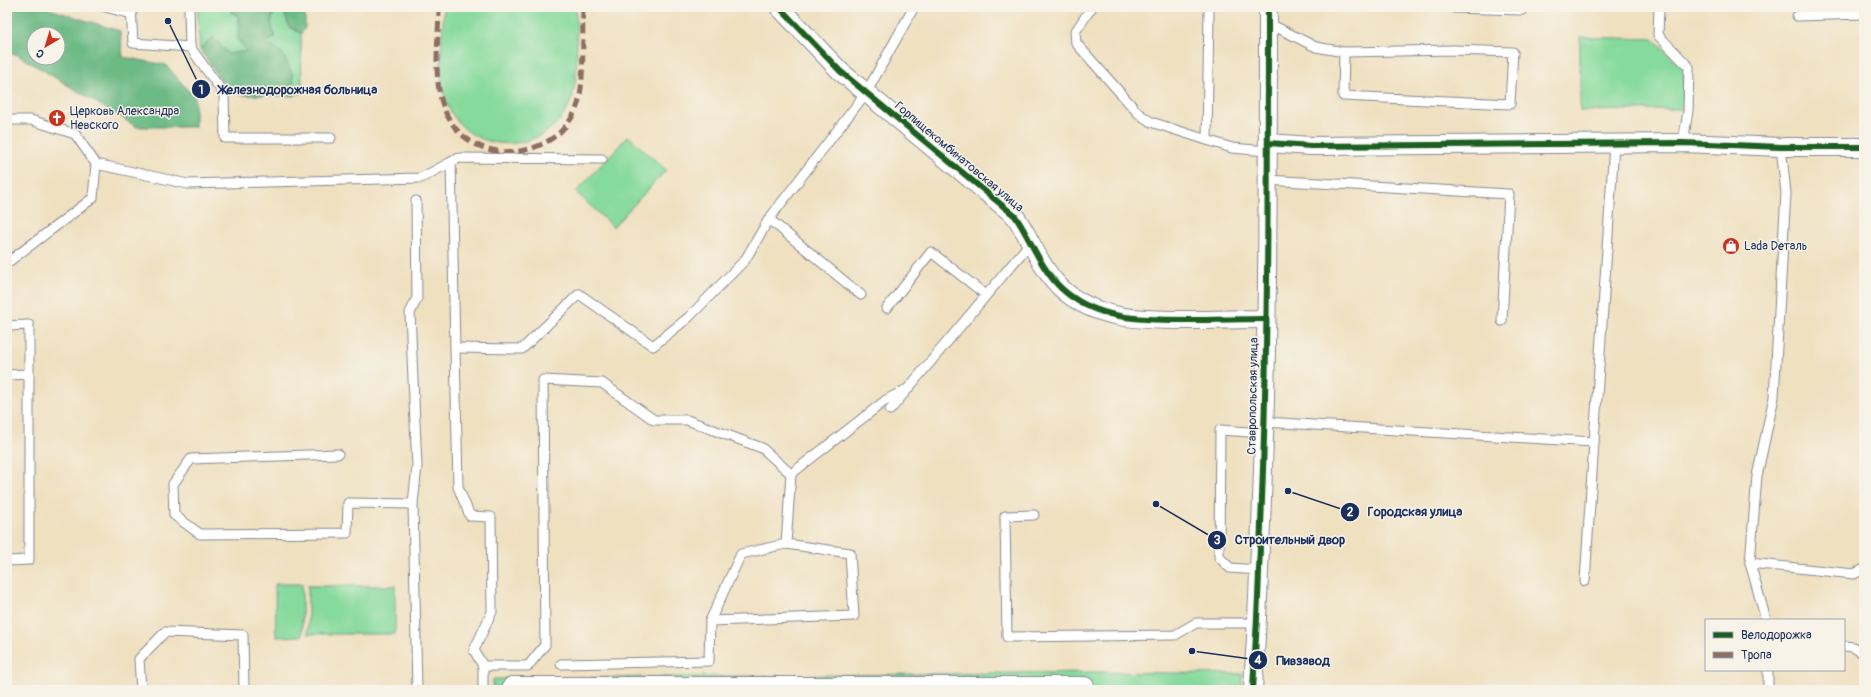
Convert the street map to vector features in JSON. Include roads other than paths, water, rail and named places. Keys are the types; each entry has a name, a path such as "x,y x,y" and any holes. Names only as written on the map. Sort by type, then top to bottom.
{"street":[{"name":"Горпищекомбинатовская улица","path":"779,7 821,53 866,93 1015,216 1031,242 1040,262 1060,287 1087,306 1106,314 1142,320 1266,319"},
{"name":"Ставропольская улица","path":"1253,690 1260,570 1264,427 1268,147 1268,15"},
{"path":"1268,147 1614,145 1683,143 1781,147 1864,148"},
{"path":"512,688 1085,686 1085,690"}],"lane":[{"path":"105,7 132,10 133,43 190,47"},
{"path":"189,7 190,47 224,94 225,138 331,138"},
{"path":"456,348 522,349 579,294 653,346 689,317 745,260 769,218 866,93 914,7"},
{"path":"1092,7 1075,32 1076,42 1138,113 1151,122 1232,148 1268,147"},
{"path":"1207,7 1209,9 1207,140"},
{"path":"1454,8 1522,10 1522,7"},
{"path":"1659,7 1658,35 1689,67 1688,111 1683,143"},
{"path":"1797,16 1864,14"},
{"path":"1268,15 1316,47 1344,52 1454,50 1513,52 1510,104 1343,96 1344,52"},
{"path":"7,120 31,120 75,134 96,164 93,198 7,263"},
{"path":"1585,581 1614,145"},
{"path":"1766,619 1750,563 1757,476 1774,397 1786,193 1781,147"},
{"path":"96,164 188,184 421,178 459,158 602,159"},
{"path":"451,162 458,487 470,516 491,517 492,612 474,650 483,666 483,690"},
{"path":"1267,180 1509,194 1502,321"},
{"path":"416,201 417,298 410,313 418,466 413,504 417,690"},
{"path":"769,218 861,295"},
{"path":"890,410 905,390 1031,242"},
{"path":"887,308 931,252 986,295"},
{"path":"7,326 29,325 29,560 7,562"},
{"path":"7,375 29,374"},
{"path":"483,666 528,666 545,645 543,380 602,383 654,420 687,420 762,448 791,474"},
{"path":"786,544 791,474 886,400 905,390"},
{"path":"1260,570 1230,568 1219,556 1220,430 1264,427 1594,442"},
{"path":"338,454 191,459 173,484 174,515 200,534 346,534 348,503 413,504"},
{"path":"1034,516 1005,516 1007,637 1175,634 1196,623 1256,623"},
{"path":"561,664 709,661 710,621 741,554 786,544 850,553 854,616 710,621"},
{"path":"1750,563 1854,574 1864,569"},
{"path":"141,690 139,659 165,632 243,635 244,690"},
{"path":"1845,646 1853,647 1864,654"},
{"path":"1768,671 1768,690"}],"place":[{"name":"Железнодорожная больница","path":"168,21"},
{"name":"Церковь Александра Невского","path":"57,118"},
{"name":"Lada Dеталь","path":"1731,246"},
{"name":"Городская улица","path":"1288,491"},
{"name":"Строительный двор","path":"1156,504"},
{"name":"Пивзавод","path":"1192,651"}]}
